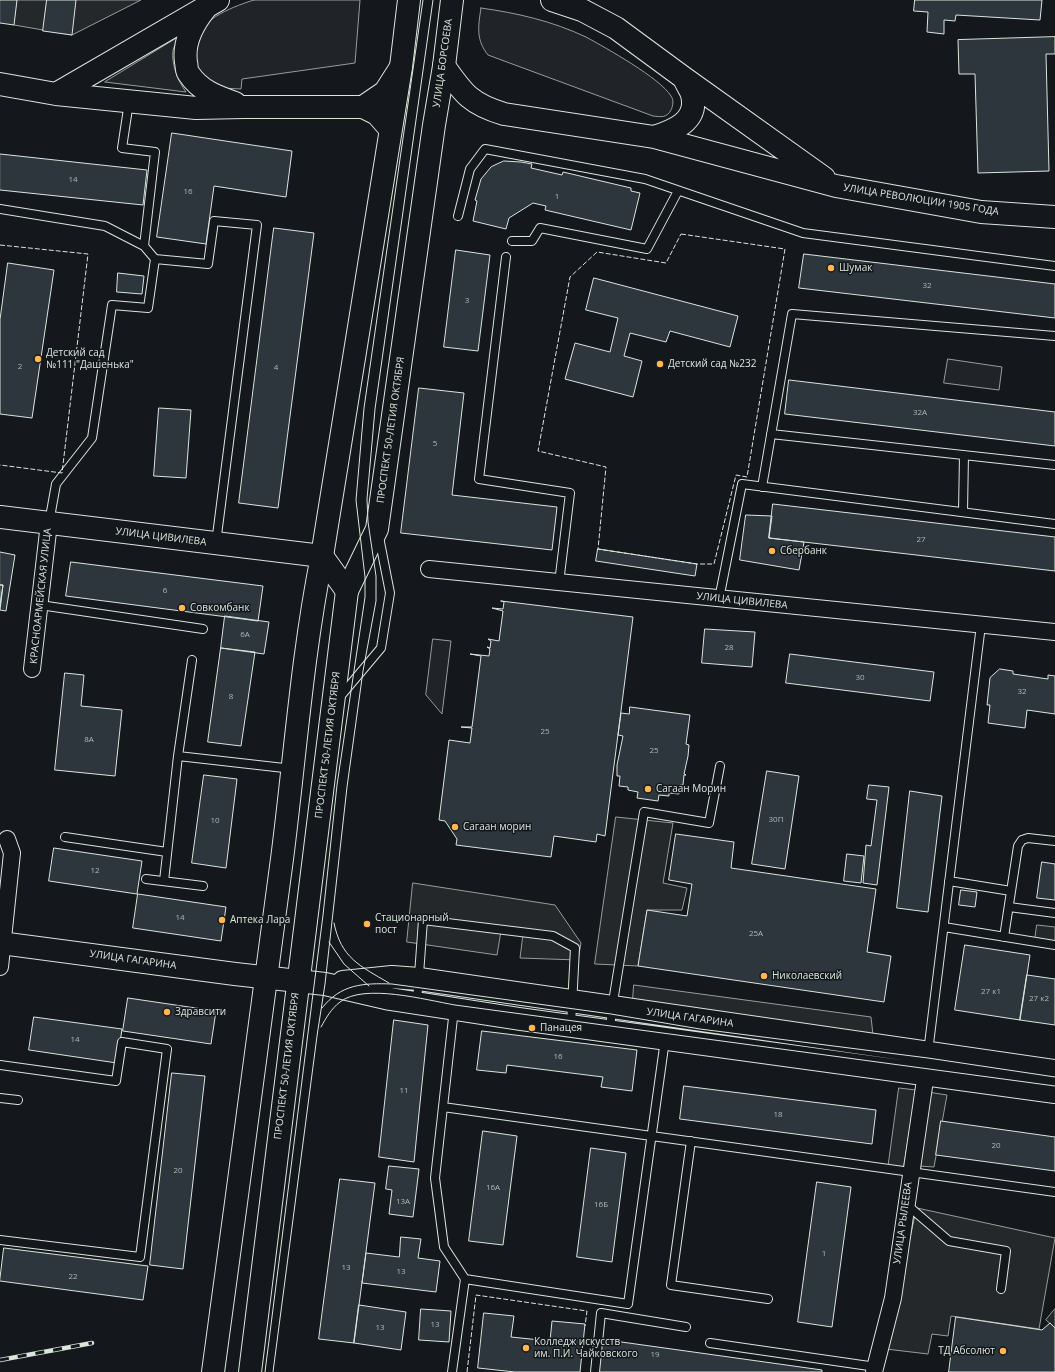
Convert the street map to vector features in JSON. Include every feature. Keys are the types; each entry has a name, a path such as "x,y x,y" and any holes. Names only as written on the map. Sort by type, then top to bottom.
{"main road":[{"path":"213,1372 267,978 293,769 310,615 322,556 401,67 409,0"},
{"name":"УЛИЦА БОРСОЕВА","path":"434,125 444,66 452,0"},
{"name":"УЛИЦА РЕВОЛЮЦИИ 1905 ГОДА","path":"552,0 582,10 616,28 836,186"},
{"path":"56,94 213,2"},
{"path":"213,2 196,20 188,36 185,54 188,73 201,87 213,96 244,107"},
{"name":"УЛИЦА РЕВОЛЮЦИИ 1905 ГОДА","path":"444,66 460,89 473,101 485,108 504,114 654,137 836,186 981,212 1055,217"},
{"path":"363,107 385,92 401,67"},
{"name":"УЛИЦА РЕВОЛЮЦИИ 1905 ГОДА","path":"654,137 675,130 687,120 692,108 693,96 684,78"},
{"path":"0,84 56,94 196,108 363,107 377,114 390,129"},
{"name":"ПРОСПЕКТ 50-ЛЕТИЯ ОКТЯБРЯ","path":"250,1372 297,981 334,703 347,591 377,529 434,125"},
{"name":"УЛИЦА ЦИВИЛЕВА","path":"0,517 322,556"},
{"path":"322,556 347,591"},
{"name":"УЛИЦА ГАГАРИНА","path":"1,943 267,978 325,984 392,977 419,979 1055,1071"},
{"path":"325,984 390,1000 1055,1092"}],"street":[{"name":"КРАСНОАРМЕЙСКАЯ УЛИЦА","path":"32,669 48,523"},
{"name":"УЛИЦА ЦИВИЛЕВА","path":"429,569 1055,632"},
{"path":"0,966 1,943 12,853 4,835"},
{"name":"УЛИЦА РЫЛЕЕВА","path":"875,1370 893,1298 910,1172 926,1073"}],"lane":[{"path":"129,101 122,148 155,152 144,246"},
{"path":"458,216 470,169 485,149 645,179 803,233 1055,266"},
{"path":"512,241 532,241 540,228 647,249 678,191"},
{"path":"0,209 105,226 144,246 155,259 208,264 214,221 257,225 216,543"},
{"path":"506,257 479,479 570,493 559,582"},
{"path":"48,523 56,484 92,438 112,305 148,308 155,259"},
{"path":"762,486 792,314 1055,336"},
{"path":"771,434 1055,464"},
{"path":"963,512 964,455"},
{"path":"720,599 742,484 1055,524"},
{"path":"334,703 351,685 381,648 390,593 377,529"},
{"path":"40,605 203,629"},
{"path":"926,1073 981,624"},
{"path":"164,881 178,756 192,660"},
{"path":"178,756 293,769"},
{"path":"609,1031 644,812 709,823 720,766"},
{"path":"65,837 168,852"},
{"path":"1004,937 1018,846 1022,840 1028,838 1055,841"},
{"path":"146,878 203,886"},
{"path":"949,881 1011,891"},
{"path":"1009,907 1055,913"},
{"path":"416,1003 423,920 553,936 576,948 570,1026"},
{"path":"944,927 1055,945"},
{"path":"452,1372 465,1280 444,1247 435,1178 454,1008"},
{"path":"465,1280 628,1304 666,1038"},
{"path":"0,1065 116,1081 122,1042 167,1049 140,1257 0,1240"},
{"path":"0,1098 18,1100"},
{"path":"443,1107 1055,1192"},
{"path":"691,1141 671,1285 768,1299"},
{"path":"906,1204 949,1241 1006,1251 1001,1289"},
{"path":"595,1372 601,1313 686,1327"},
{"path":"710,1343 875,1370"}],"shaded area":[{"path":"17,0 141,0 72,35 14,25"},
{"path":"254,0 360,0 355,63 242,79 241,89 220,88 196,70 196,39 204,25 212,19 229,9"},
{"path":"481,8 534,18 560,26 586,37 645,72 656,81 673,99 671,110 666,116 653,116 488,55 481,44 479,33"},
{"path":"180,36 173,50 173,61 180,83 186,92 105,82"},
{"path":"948,359 1002,367 999,390 944,383"},
{"path":"433,639 451,641 442,714 426,695"},
{"path":"616,817 673,823 663,883 687,888 682,910 647,910 638,966 595,964"},
{"path":"413,883 555,905 581,943 578,960 520,958 523,934 501,931 497,955 407,942"},
{"path":"1037,925 1055,927 1055,942 1035,940"},
{"path":"634,985 871,1017 873,1035 633,999"},
{"path":"899,1088 916,1090 903,1171 888,1169"},
{"path":"928,1092 947,1095 934,1167 919,1166"},
{"path":"917,1208 1055,1238 1039,1329 951,1316 948,1336 932,1334 928,1354 886,1349"},
{"path":"1055,1309 1055,1328 1046,1320"}],"building":[{"path":"0,0 17,0 14,25 0,23"},
{"path":"47,0 76,0 72,35 43,31"},
{"path":"915,0 1042,0 1040,20 956,15 955,21 944,20 944,34 927,32 928,12 914,11"},
{"path":"1055,37 1055,54 1046,54 1049,171 978,173 975,74 959,74 958,40"},
{"path":"172,133 292,151 286,197 214,186 206,244 157,237"},
{"path":"0,154 147,170 143,205 0,190"},
{"path":"504,161 532,164 531,168 562,175 563,172 631,188 631,191 640,193 631,230 545,210 546,206 533,203 509,218 506,229 473,221 477,201 475,200 481,179 491,167"},
{"path":"274,228 314,233 278,508 239,503"},
{"path":"456,250 490,255 478,351 444,347"},
{"path":"804,254 1055,284 1055,318 799,288"},
{"path":"8,263 54,270 32,418 0,414 0,320"},
{"path":"118,273 144,276 142,294 117,292"},
{"path":"594,278 738,316 730,347 670,331 666,342 630,333 624,356 642,361 633,397 565,379 575,343 610,352 618,318 586,310"},
{"path":"789,380 1055,412 1055,446 785,414"},
{"path":"419,388 464,393 452,495 557,507 552,550 401,533"},
{"path":"159,408 191,410 186,478 154,476"},
{"path":"773,504 1055,537 1055,571 769,538"},
{"name":"Сбербанк","path":"746,515 772,516 769,538 804,542 799,570 740,560"},
{"path":"598,549 697,564 695,576 596,561"},
{"path":"0,552 15,555 6,611 0,610 3,585 0,585"},
{"path":"71,562 263,586 258,621 66,596"},
{"path":"0,585 3,585 0,605"},
{"path":"501,601 633,617 605,836 597,834 596,842 554,836 551,857 456,845 457,839 445,821 439,820 449,740 470,743 472,728 461,727 472,727 481,656 470,654 489,656 490,649 487,647 490,648 491,641 488,639 499,641 503,611 492,608 503,609 504,602"},
{"path":"225,616 269,622 264,654 221,648"},
{"path":"705,629 755,632 752,667 702,663"},
{"path":"221,648 255,652 241,746 208,742"},
{"path":"790,654 934,672 930,701 786,683"},
{"path":"1000,669 1013,671 1013,674 1048,679 1048,675 1055,676 1055,714 1027,710 1025,728 988,723 990,705 987,705 990,678"},
{"path":"65,673 84,675 81,706 122,710 115,776 55,770"},
{"path":"630,707 690,715 686,744 689,745 688,756 684,774 686,775 684,775 683,785 680,785 679,794 669,793 669,796 659,795 658,801 637,798 638,792 628,790 628,787 619,786 620,776 617,776 617,765 623,736 618,735 621,713 629,714"},
{"path":"767,771 799,776 785,869 752,864"},
{"path":"204,775 237,779 226,868 192,863"},
{"path":"869,785 889,787 877,885 863,883 866,845 871,846 877,800 867,799"},
{"path":"910,791 942,796 928,912 897,908"},
{"path":"676,834 734,842 731,868 876,889 867,952 891,956 884,1002 638,966 647,910 687,916 692,884 669,880"},
{"path":"54,848 142,861 137,894 49,881"},
{"path":"847,854 864,856 861,883 844,881"},
{"path":"1042,862 1055,864 1055,900 1037,898"},
{"path":"961,890 977,892 975,907 959,905"},
{"path":"138,894 226,907 221,941 133,928"},
{"path":"965,945 1030,955 1020,1020 955,1010"},
{"path":"1027,975 1055,979 1055,1025 1020,1020"},
{"path":"128,998 216,1011 211,1044 123,1031"},
{"path":"34,1017 122,1029 117,1063 29,1050"},
{"path":"394,1020 428,1025 414,1162 379,1157"},
{"path":"482,1031 637,1050 632,1091 601,1087 603,1077 507,1065 506,1073 477,1070"},
{"path":"172,1073 205,1076 183,1269 150,1265"},
{"path":"684,1086 876,1110 872,1144 680,1119"},
{"path":"941,1121 1055,1137 1055,1171 936,1155"},
{"path":"483,1131 517,1136 503,1245 469,1241"},
{"path":"591,1148 626,1153 612,1262 577,1257"},
{"path":"389,1166 419,1169 413,1217 389,1214 392,1190 386,1189"},
{"path":"340,1179 375,1183 354,1343 319,1339"},
{"path":"817,1182 851,1187 832,1327 798,1322"},
{"path":"401,1237 421,1239 418,1258 440,1261 436,1292 362,1283 366,1253 399,1257"},
{"path":"4,1248 148,1266 143,1300 0,1281"},
{"path":"359,1305 406,1312 401,1350 354,1343"},
{"path":"421,1309 451,1311 449,1342 419,1340"},
{"path":"484,1313 514,1316 511,1337 550,1341 552,1321 585,1324 580,1372 515,1372 478,1368"},
{"name":"ТД Абсолют","path":"956,1317 1042,1330 1050,1323 1055,1328 1055,1372 949,1372"},
{"path":"600,1339 822,1370 822,1372 596,1372"}],"tram line":[{"path":"265,1372 323,915 337,785 365,597 365,577 356,500 364,408 423,0"},
{"path":"273,1372 325,984 347,787 363,671 376,601 376,576 368,522 367,499 375,409 433,0"},
{"path":"334,923 341,945 353,960 389,983"},
{"path":"329,942 344,964 369,986"},
{"path":"322,1008 337,994 353,987 372,984 392,984 611,1014 700,1029 928,1058 1055,1077"},
{"path":"321,1027 334,1008 340,1002 351,996 379,993 396,994 455,1005 1055,1086"}],"railway":[{"path":"0,1360 92,1343"}],"fence":[{"path":"681,234 785,249 747,477 736,475 714,564 697,564 598,549 606,467 538,451 570,277 597,252 666,263 681,234"},
{"path":"0,245 88,254 62,473 0,465"},
{"path":"467,1372 476,1295 587,1311 585,1326"}],"place":[{"name":"Шумак","path":"831,268"},
{"name":"Детский сад №111 \"Дашенька\"","path":"38,359"},
{"name":"Детский сад №232","path":"660,364"},
{"name":"Сбербанк","path":"772,551"},
{"name":"Совкомбанк","path":"182,608"},
{"name":"Сагаан Морин","path":"648,789"},
{"name":"Сагаан морин","path":"455,827"},
{"name":"Аптека Лара","path":"222,920"},
{"name":"Стационарный пост","path":"367,924"},
{"name":"Николаевский","path":"764,976"},
{"name":"Здравсити","path":"167,1012"},
{"name":"Панацея","path":"532,1028"},
{"name":"Колледж искусств им. П.И. Чайковского","path":"526,1348"},
{"name":"ТД Абсолют","path":"1003,1351"}]}
